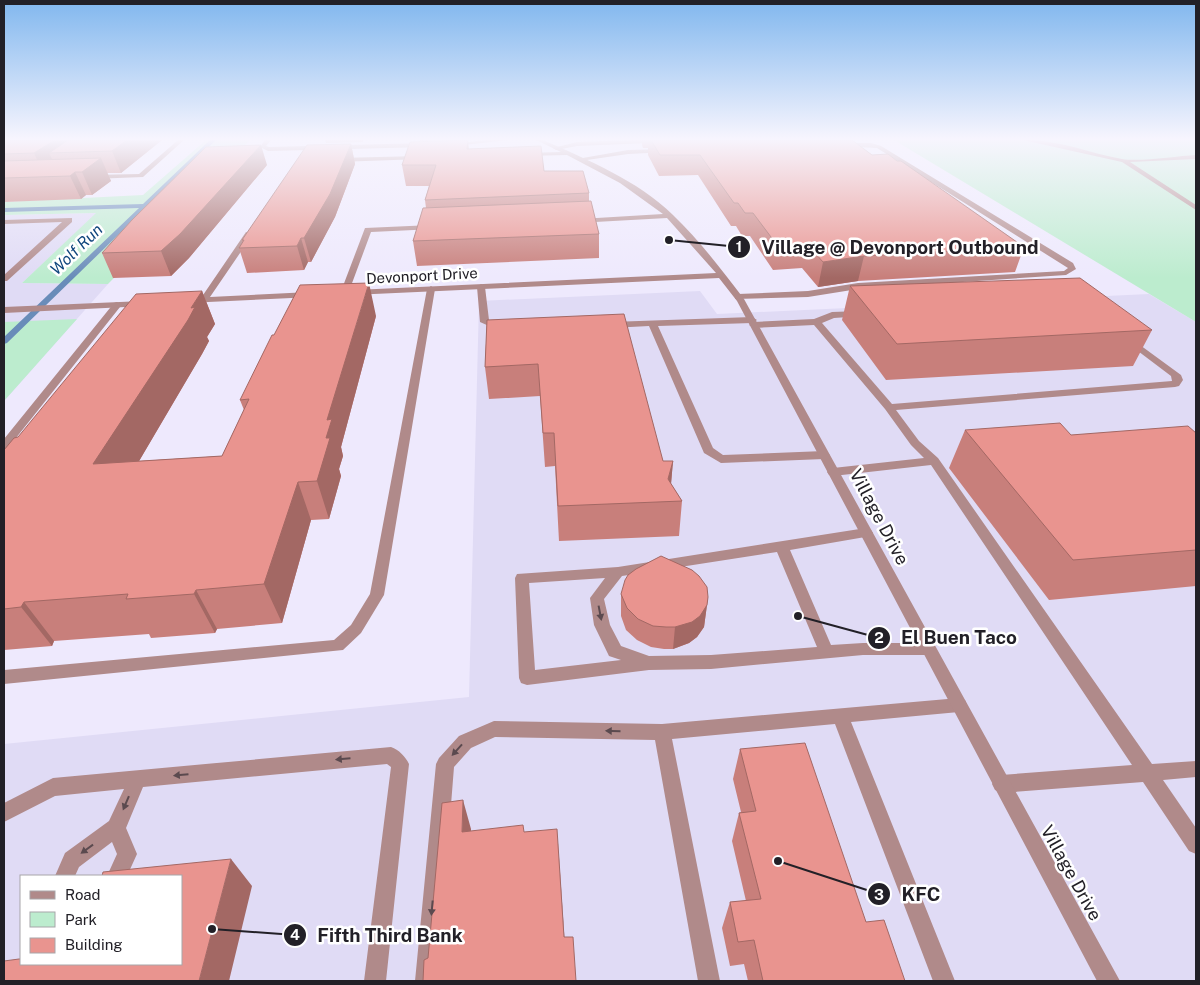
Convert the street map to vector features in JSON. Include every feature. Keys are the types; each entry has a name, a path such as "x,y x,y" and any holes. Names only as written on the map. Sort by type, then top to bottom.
{"street":[{"name":"Village Drive","path":"628,186 670,216 722,275 738,297 1109,981"},
{"path":"738,297 808,294 858,286 1066,274 1072,270 1070,265 942,186"},
{"path":"1162,186 1196,208"},
{"path":"572,221 670,216"},
{"path":"4,222 69,220 4,279"},
{"path":"344,294 368,230 446,226"},
{"path":"204,300 253,227"},
{"name":"Devonport Drive","path":"334,294 722,275"},
{"path":"481,287 485,322 497,328 514,328"},
{"path":"4,677 338,646 356,629 376,595 431,289"},
{"path":"185,301 324,294"},
{"path":"8,310 156,303"},
{"path":"4,446 117,305"},
{"path":"605,325 816,322 832,315 870,313"},
{"path":"816,322 889,407 915,443 934,461 1196,844"},
{"path":"652,324 708,450 721,459 824,455"},
{"path":"889,407 1175,384 1178,380 1176,375 1120,334"},
{"path":"833,472 934,461"},
{"path":"866,534 618,572 522,578 527,678 649,663 711,662 862,650 928,649"},
{"path":"782,547 827,652"},
{"path":"618,572 597,598 602,625 615,651 649,663"},
{"path":"426,981 445,764 465,742 494,729 662,732 959,705"},
{"path":"840,716 944,981"},
{"path":"662,732 709,981"},
{"path":"4,814 53,787 391,755 400,764 375,981"},
{"path":"1001,784 1196,768"},
{"path":"65,875 72,860 116,828 137,779"},
{"path":"116,828 127,854 122,875"},
{"path":"117,875 127,854"}],"shaded area":[{"path":"97,213 22,283 108,284 4,401 4,215"},
{"path":"700,291 717,314 1149,294 1196,322 1196,981 4,981 4,744 469,697 479,301"}],"green space":[{"path":"153,186 205,186 108,284 22,283 96,213 4,215 4,202 143,195"},
{"path":"970,186 1196,186 1196,322"},
{"path":"77,319 4,401 4,322"}],"building":[{"path":"166,186 224,186 180,234 161,251 102,253"},
{"path":"279,186 333,186 304,238 301,238 297,246 239,248 244,240 242,240"},
{"path":"429,186 587,186 589,193 425,200"},
{"path":"722,186 937,186 1024,247 864,256 823,262 807,244 777,245 753,213 745,213 738,203 734,203"},
{"path":"591,201 599,234 413,241 423,208"},
{"path":"1080,278 1152,330 897,344 850,286"},
{"path":"369,283 327,420 332,419 326,438 330,438 317,481 298,482 264,584 196,590 194,594 126,599 128,594 24,602 21,607 4,609 4,450 14,438 18,437 136,294 202,291 191,308 195,307 188,320 93,464 222,456 249,399 240,400 272,335 274,335 300,285"},
{"path":"624,314 663,461 673,461 668,479 682,501 558,506 554,433 543,433 538,364 485,367 487,320"},
{"path":"1060,423 1071,435 1188,426 1196,433 1196,550 1073,560 965,430"},
{"path":"661,556 692,570 707,587 707,605 700,616 692,622 675,627 653,626 638,619 627,608 621,594 628,575"},
{"path":"805,743 866,922 884,920 905,981 763,981 754,940 738,942 730,902 761,899 739,813 756,811 740,749"},
{"path":"463,800 462,832 523,825 524,832 557,829 564,937 573,937 576,981 423,981 424,960 428,958 442,803"},
{"path":"231,859 199,981 4,981 4,961 19,959 20,965 182,965 182,875 102,875 103,872"}],"waterway":[{"name":"Wolf Run","path":"4,341 165,186"},
{"path":"4,210 144,206"}],"place":[{"name":"Village @ Devonport Outbound","path":"669,240"},
{"name":"El Buen Taco","path":"798,616"},
{"name":"KFC","path":"778,861"},
{"name":"Fifth Third Bank","path":"212,929"}]}
